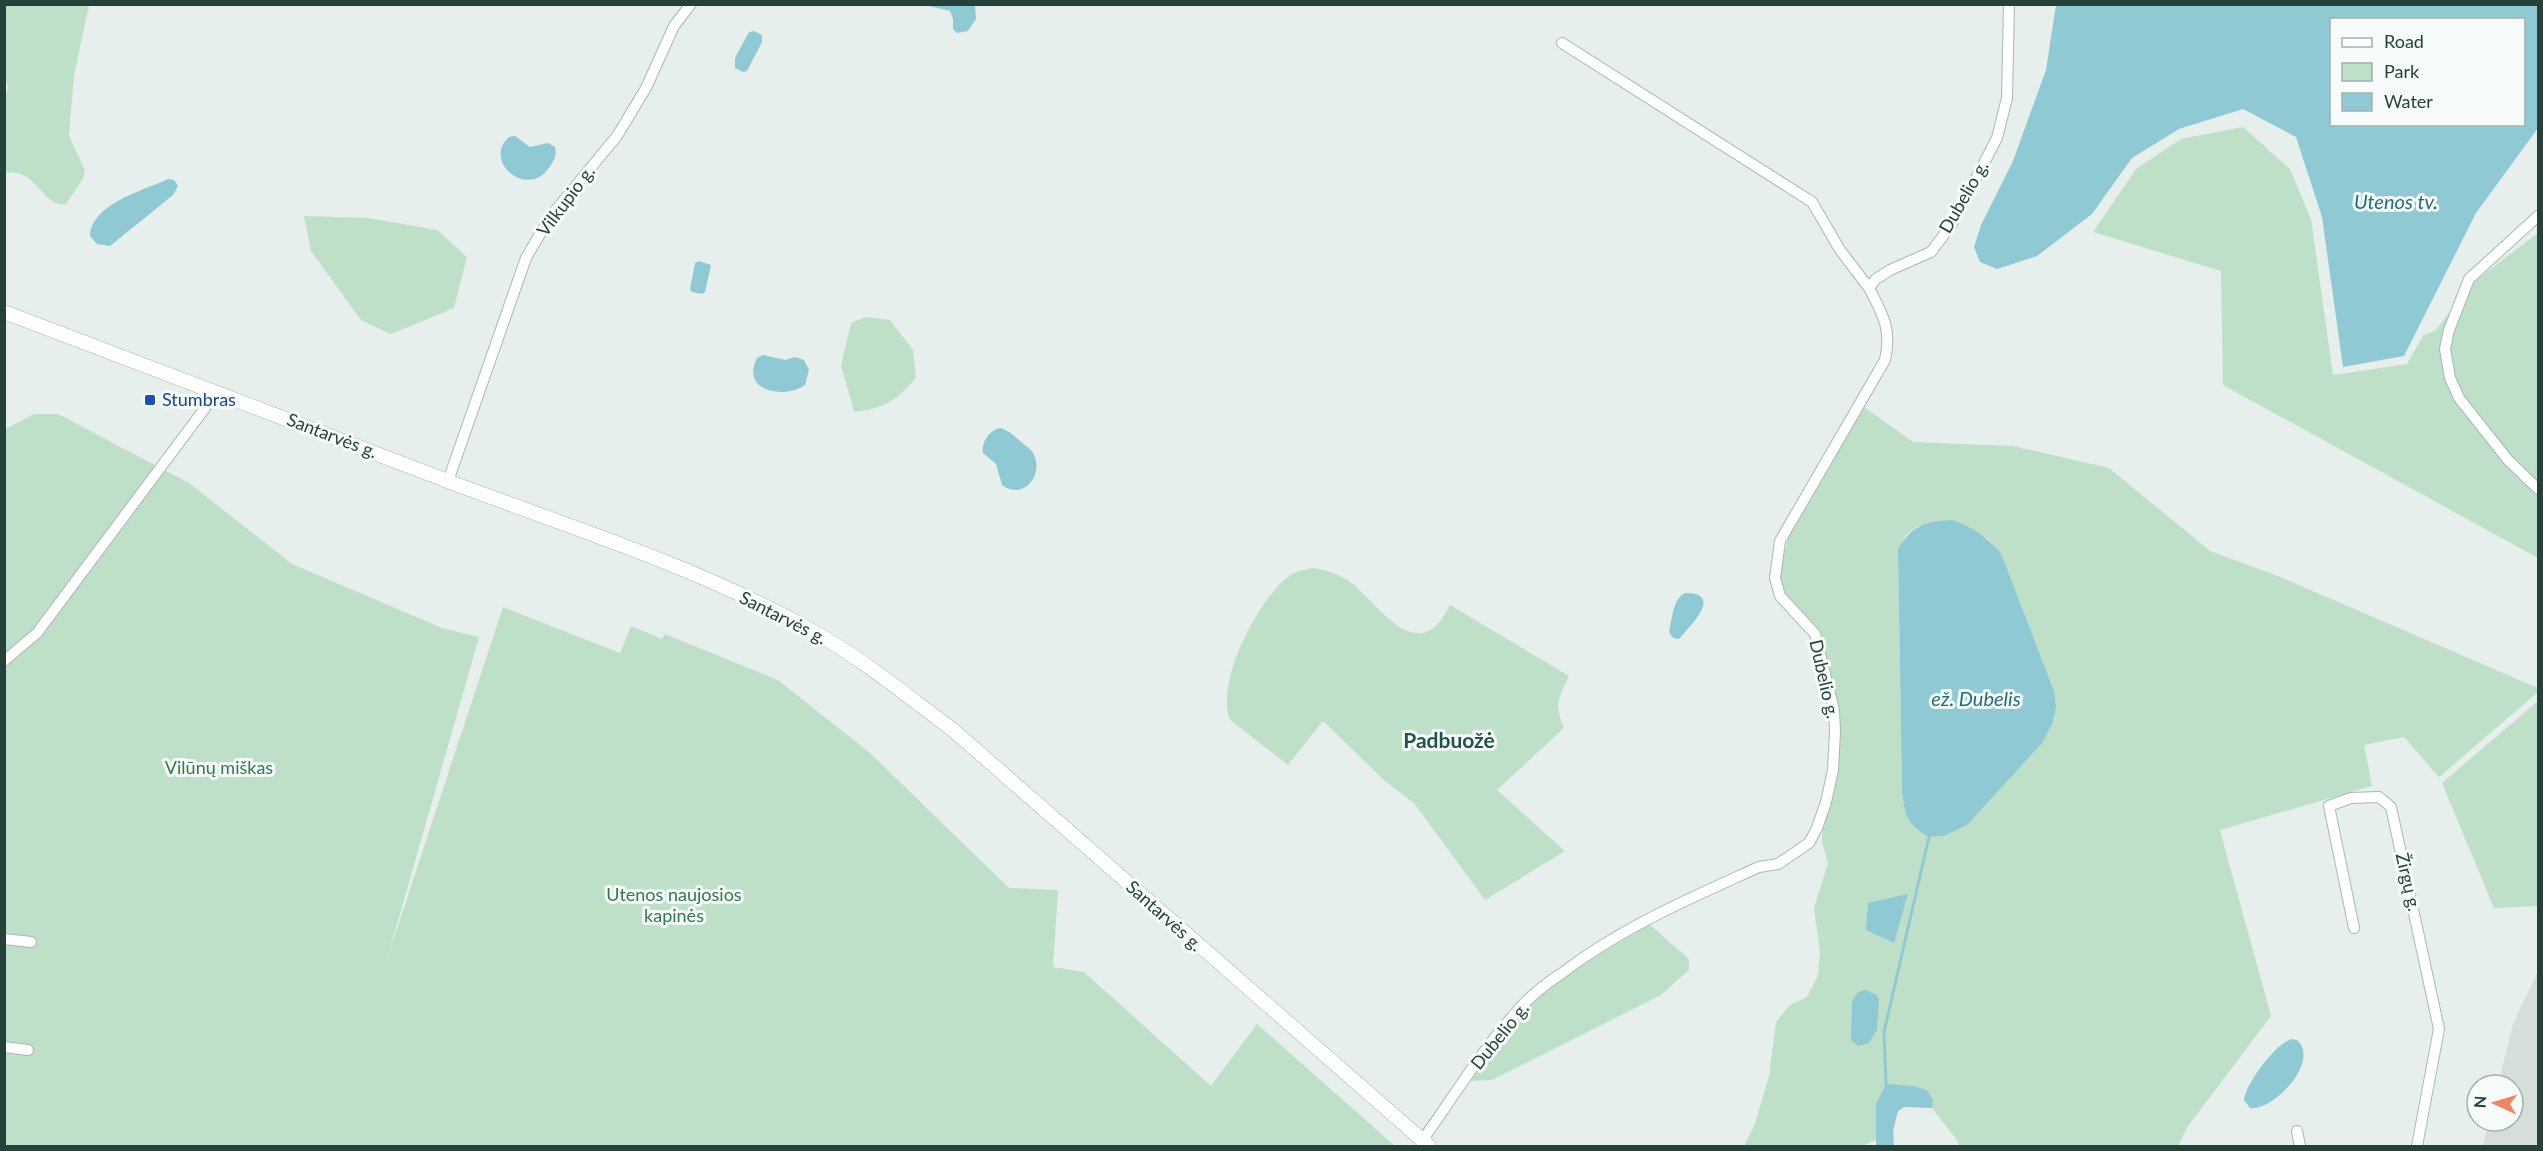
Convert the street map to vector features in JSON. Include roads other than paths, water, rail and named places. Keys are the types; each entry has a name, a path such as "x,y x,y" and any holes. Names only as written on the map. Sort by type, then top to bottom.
{"main road":[{"name":"Santarvės g.","path":"4,312 448,481 584,530 783,615 841,649 953,730 1425,1144"}],"street":[{"name":"Vilkupio g.","path":"448,481 526,258 550,217 617,136 646,88 674,26 691,4"},
{"name":"Dubelio g.","path":"1425,1144 1505,1024 1544,986 1586,955 1653,915 1759,867 1778,864 1792,856 1809,843 1817,828 1833,770 1834,710 1815,634 1780,596 1775,578 1780,541 1885,360 1889,342 1887,324 1869,288 1876,279 1890,270 1931,252 1952,224 1997,138 2007,98 2009,4"},
{"path":"1562,43 1812,202 1840,249 1869,288"},
{"path":"2538,216 2469,279 2449,330 2445,349 2450,378 2459,398 2508,460 2538,489"},
{"path":"4,661 37,633 217,392"},
{"name":"Žirgų g.","path":"2354,928 2329,806 2351,798 2379,797 2391,807 2439,1029 2416,1146"},
{"path":"4,939 31,942"},
{"path":"4,1047 28,1050"},
{"path":"2297,1131 2300,1146"}],"water":[{"path":"925,5 975,5 976,19 968,31 957,33 953,29 950,11"},
{"name":"Utenos tv.","path":"2056,5 2538,5 2538,128 2476,213 2404,356 2343,367 2322,217 2296,137 2243,109 2179,129 2132,158 2092,214 2037,256 1997,269 1980,262 1974,247 1981,225 2013,161 2046,70"},
{"path":"754,31 762,35 762,42 747,71 743,72 735,68 735,58 749,32"},
{"path":"515,136 530,147 548,143 555,147 556,154 553,161 539,177 529,180 519,178 504,166 501,157 502,147 509,137"},
{"path":"168,179 174,180 178,186 173,195 110,246 97,244 90,236 93,225 109,207"},
{"path":"699,261 711,265 705,292 702,294 692,292 690,289 695,263"},
{"path":"763,355 785,360 795,357 804,360 809,370 805,385 796,390 776,392 759,385 754,378 753,369 757,358"},
{"path":"1000,428 1006,430 1030,449 1035,458 1035,475 1026,487 1018,490 1002,485 996,464 983,453 983,445 987,438 992,431"},
{"name":"ež. Dubelis","path":"1952,520 1979,533 2001,553 2054,691 2056,708 2052,724 2042,743 1967,825 1944,836 1929,837 1908,819 1902,792 1898,549 1909,534 1920,526"},
{"path":"1685,593 1697,594 1702,598 1701,612 1679,639 1673,638 1669,632 1674,610 1678,600"},
{"path":"1908,894 1894,943 1866,930 1868,903"},
{"path":"1866,990 1877,995 1879,999 1877,1030 1869,1043 1858,1046 1851,1040 1852,1001 1858,992"},
{"path":"2292,1039 2297,1040 2303,1049 2303,1060 2299,1072 2281,1094 2260,1107 2250,1108 2244,1100 2256,1074 2278,1048"},
{"path":"1886,1084 1913,1086 1927,1090 1933,1100 1932,1108 1904,1107 1898,1111 1893,1131 1894,1146 1876,1146 1876,1104"}],"waterway":[{"path":"1886,1084 1884,1032 1929,837"}],"place":[{"name":"Stumbras","path":"150,400"}],"district":[{"name":"Padbuožė","path":"1449,741"}],"park label":[{"name":"Vilūnų miškas","path":"219,768"},
{"name":"Utenos naujosios kapinės","path":"674,905"}]}
